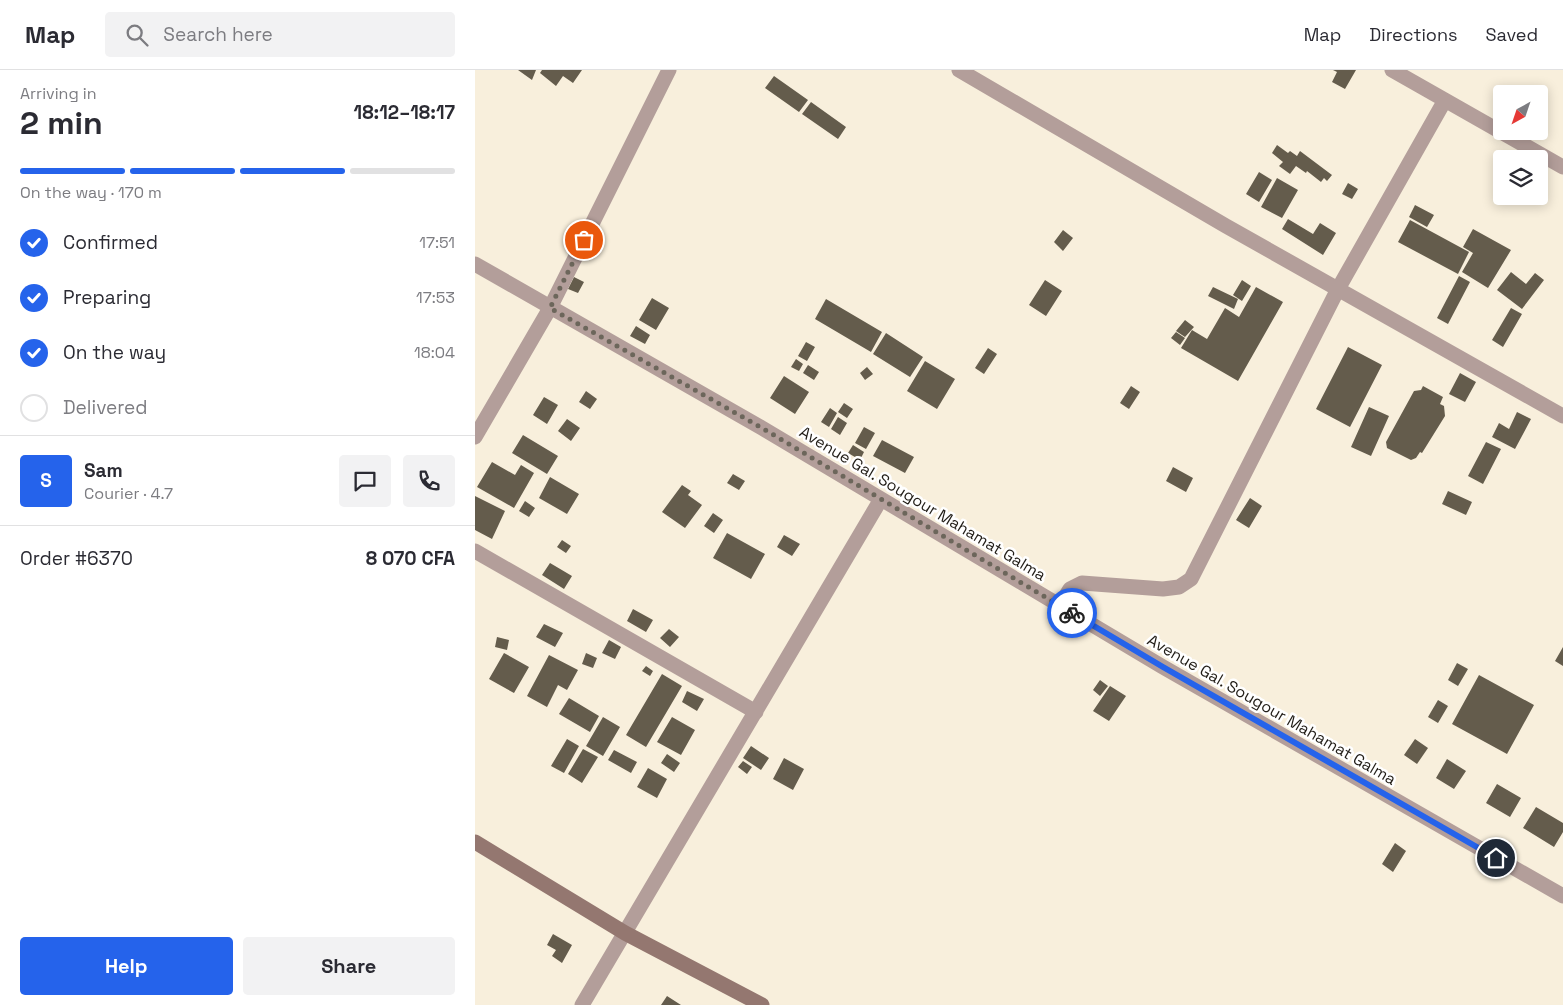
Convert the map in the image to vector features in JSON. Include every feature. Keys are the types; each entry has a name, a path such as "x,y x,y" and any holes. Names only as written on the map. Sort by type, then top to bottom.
{"main road":[{"path":"475,842 625,933 762,1005"}],"street":[{"path":"475,437 550,308 669,70"},
{"path":"959,70 1226,226 1563,416"},
{"path":"1392,70 1563,167"},
{"path":"1059,605 1070,588 1082,583 1163,589 1179,587 1191,580 1338,289 1445,100"},
{"name":"Avenue Gal. Sougour Mahamat Galma","path":"475,264 762,428 1163,667 1563,896"},
{"path":"581,1005 881,499"},
{"path":"475,551 756,712"}],"building":[{"path":"518,70 536,70 532,80"},
{"path":"542,70 582,70 573,83 563,76 556,86 540,73"},
{"path":"1333,70 1356,70 1345,89 1332,82 1337,72"},
{"path":"774,76 808,100 799,112 765,88"},
{"path":"811,102 846,127 838,139 802,114"},
{"path":"1277,145 1288,153 1290,151 1297,156 1300,151 1332,175 1327,181 1324,178 1321,182 1307,171 1306,173 1296,166 1290,174 1279,166 1283,162 1272,153"},
{"path":"1259,172 1272,180 1259,202 1246,194"},
{"path":"1277,178 1298,190 1282,218 1261,207"},
{"path":"1348,183 1358,189 1352,199 1342,194"},
{"path":"1415,205 1434,215 1427,227 1409,217"},
{"path":"1288,219 1313,234 1320,223 1336,233 1323,255 1282,229"},
{"path":"1410,220 1469,252 1458,274 1398,242"},
{"path":"1473,229 1511,250 1488,288 1462,272 1473,253 1463,247"},
{"path":"1063,230 1073,238 1063,251 1054,242"},
{"path":"1511,272 1526,284 1535,273 1544,280 1522,309 1497,290"},
{"path":"1459,276 1470,282 1448,324 1437,318"},
{"path":"574,277 584,282 578,293 568,289"},
{"path":"1045,280 1062,291 1046,316 1029,305"},
{"path":"1242,280 1251,286 1242,301 1233,295"},
{"path":"1213,287 1238,299 1234,309 1208,296"},
{"path":"1256,287 1283,302 1238,381 1181,348 1192,330 1207,339 1225,308 1239,317"},
{"path":"652,298 669,308 656,330 639,320"},
{"path":"826,299 882,332 871,352 815,319"},
{"path":"1511,308 1522,314 1503,347 1492,340"},
{"path":"1185,320 1194,327 1185,337 1176,331"},
{"path":"636,326 650,335 645,344 630,336"},
{"path":"1176,332 1185,338 1180,345 1171,338"},
{"path":"886,333 923,357 910,377 873,354"},
{"path":"806,342 815,347 807,361 798,356"},
{"path":"1348,347 1382,365 1350,427 1316,409"},
{"path":"988,348 997,354 984,374 975,368"},
{"path":"796,359 803,364 799,371 791,367"},
{"path":"925,361 955,379 937,409 907,391"},
{"path":"808,365 819,372 814,380 803,373"},
{"path":"867,367 873,374 865,380 860,373"},
{"path":"1460,373 1476,382 1465,402 1449,394"},
{"path":"784,376 809,392 795,414 770,398"},
{"path":"1131,386 1140,392 1129,409 1120,403"},
{"path":"1423,386 1443,397 1440,404 1444,406 1445,416 1422,453 1420,452 1416,458 1411,460 1387,448 1386,442 1414,391 1421,390"},
{"path":"586,391 597,399 590,409 579,402"},
{"path":"544,397 558,405 547,424 533,415"},
{"path":"844,403 853,409 847,418 838,412"},
{"path":"1369,407 1389,416 1371,456 1351,447"},
{"path":"830,408 837,413 829,427 821,422"},
{"path":"1517,412 1531,419 1515,449 1492,437 1499,423 1509,429"},
{"path":"838,417 847,423 840,435 831,429"},
{"path":"567,419 580,428 571,441 558,431"},
{"path":"864,427 875,433 866,449 855,443"},
{"path":"523,435 558,456 547,474 512,453"},
{"path":"882,440 914,457 905,473 873,456"},
{"path":"1486,442 1501,449 1483,484 1468,476"},
{"path":"853,445 864,452 860,460 848,453"},
{"path":"492,462 515,475 521,465 534,473 514,508 477,487"},
{"path":"1173,467 1193,478 1186,492 1166,481"},
{"path":"733,474 745,481 739,490 727,483"},
{"path":"550,477 579,494 567,514 539,498"},
{"path":"682,485 691,491 688,495 702,505 685,528 662,512"},
{"path":"1448,491 1472,502 1466,515 1442,504"},
{"path":"475,496 505,511 492,539 475,530"},
{"path":"1250,498 1262,506 1249,528 1236,520"},
{"path":"525,501 535,508 529,517 519,511"},
{"path":"713,513 723,520 714,533 704,526"},
{"path":"727,533 765,554 751,579 713,558"},
{"path":"784,535 800,544 792,556 777,547"},
{"path":"562,540 571,546 566,553 557,547"},
{"path":"550,563 572,576 564,589 542,575"},
{"path":"633,609 653,620 646,632 627,621"},
{"path":"544,624 563,633 555,647 536,637"},
{"path":"669,629 679,637 670,647 660,638"},
{"path":"497,637 509,640 507,650 495,647"},
{"path":"609,640 621,647 615,659 602,653"},
{"path":"1563,647 1563,666 1555,661"},
{"path":"504,653 529,667 514,693 489,679"},
{"path":"586,653 597,658 593,668 582,664"},
{"path":"549,655 578,670 567,690 558,685 547,707 527,696"},
{"path":"1457,663 1468,669 1458,686 1448,680"},
{"path":"646,666 653,671 650,676 642,671"},
{"path":"662,674 682,686 646,747 626,735"},
{"path":"1479,675 1534,705 1507,754 1452,724"},
{"path":"1100,680 1108,686 1100,696 1093,690"},
{"path":"1110,686 1126,696 1109,721 1093,711"},
{"path":"687,691 704,699 697,711 682,702"},
{"path":"569,698 599,716 590,732 559,714"},
{"path":"1438,700 1448,706 1438,723 1428,717"},
{"path":"603,717 620,727 603,756 586,746"},
{"path":"672,717 695,730 681,755 657,742"},
{"path":"567,739 579,746 564,773 551,766"},
{"path":"1415,739 1428,748 1417,764 1404,755"},
{"path":"751,746 769,758 761,770 743,758"},
{"path":"583,749 598,757 582,783 568,774"},
{"path":"614,750 637,762 631,773 608,760"},
{"path":"667,754 680,763 674,772 661,763"},
{"path":"784,758 804,769 793,790 773,779"},
{"path":"1447,759 1466,771 1454,789 1436,778"},
{"path":"743,761 752,767 747,774 738,767"},
{"path":"648,768 667,779 657,798 637,787"},
{"path":"1497,784 1521,798 1510,817 1486,803"},
{"path":"1536,807 1563,823 1563,832 1554,847 1523,828"},
{"path":"1395,843 1406,851 1393,872 1382,864"},
{"path":"553,934 572,945 562,963 552,956 556,950 547,945"},
{"path":"667,996 681,1005 661,1005"}],"way so far":[{"path":"584,240 550,308 762,428 1072,613"}],"route":[{"path":"1072,613 1496,858"}]}
